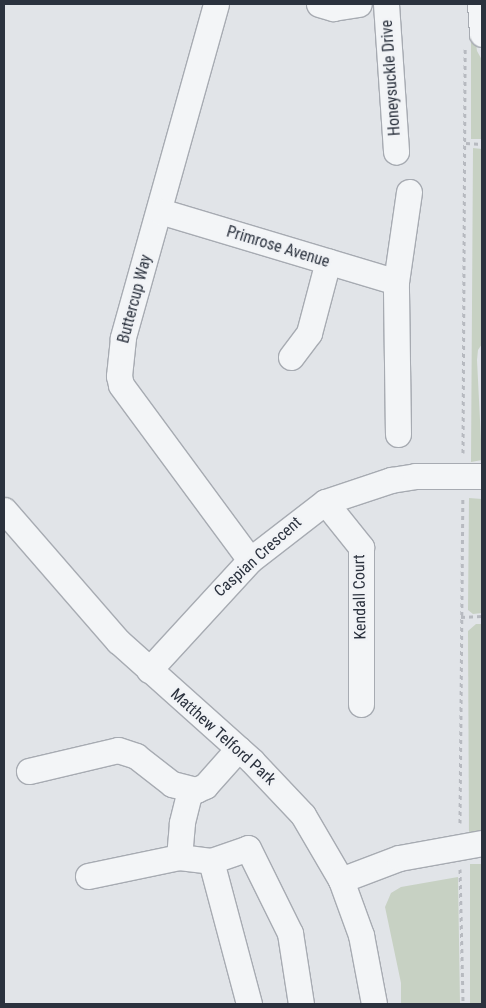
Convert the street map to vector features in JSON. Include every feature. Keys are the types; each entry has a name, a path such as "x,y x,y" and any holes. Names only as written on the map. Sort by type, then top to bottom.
{"street":[{"name":"Buttercup Way","path":"216,4 124,338 119,376 121,385 250,560"},
{"path":"319,4 333,8 359,4"},
{"name":"Honeysuckle Drive","path":"386,4 396,152"},
{"path":"473,39 480,4"},
{"path":"398,434 396,282 410,192"},
{"name":"Primrose Avenue","path":"160,211 396,282"},
{"path":"290,357 309,333 328,261"},
{"name":"Caspian Crescent","path":"149,670 250,560 325,502 391,480 473,476"},
{"name":"Kendall Court","path":"325,502 361,547 361,704"},
{"name":"Matthew Telford Park","path":"4,510 118,641 238,749 303,815 340,880 361,935 374,1004"},
{"path":"28,771 118,750 136,756 172,784 190,790 205,786 238,749"},
{"path":"179,857 182,823 190,790"},
{"path":"340,880 399,858 471,844"},
{"path":"88,876 179,857 211,861 248,848 290,933 302,1004"},
{"path":"211,861 249,1004"}],"path":[{"path":"463,1004 471,844 462,617 473,476 466,143 473,39"},
{"path":"466,143 482,144"},
{"path":"462,617 482,616"}],"green space":[{"path":"475,36 477,51 482,60 482,139 471,139 471,37"},
{"path":"473,148 482,149 482,344 478,350 477,360 482,460 471,462"},
{"path":"469,498 482,499 482,613 473,614 468,610"},
{"path":"476,624 482,624 482,834 469,834 468,631"},
{"path":"470,864 482,864 482,1004 470,1004"},
{"path":"458,877 460,1004 401,1004 401,983 385,907 391,893 401,887"}]}
